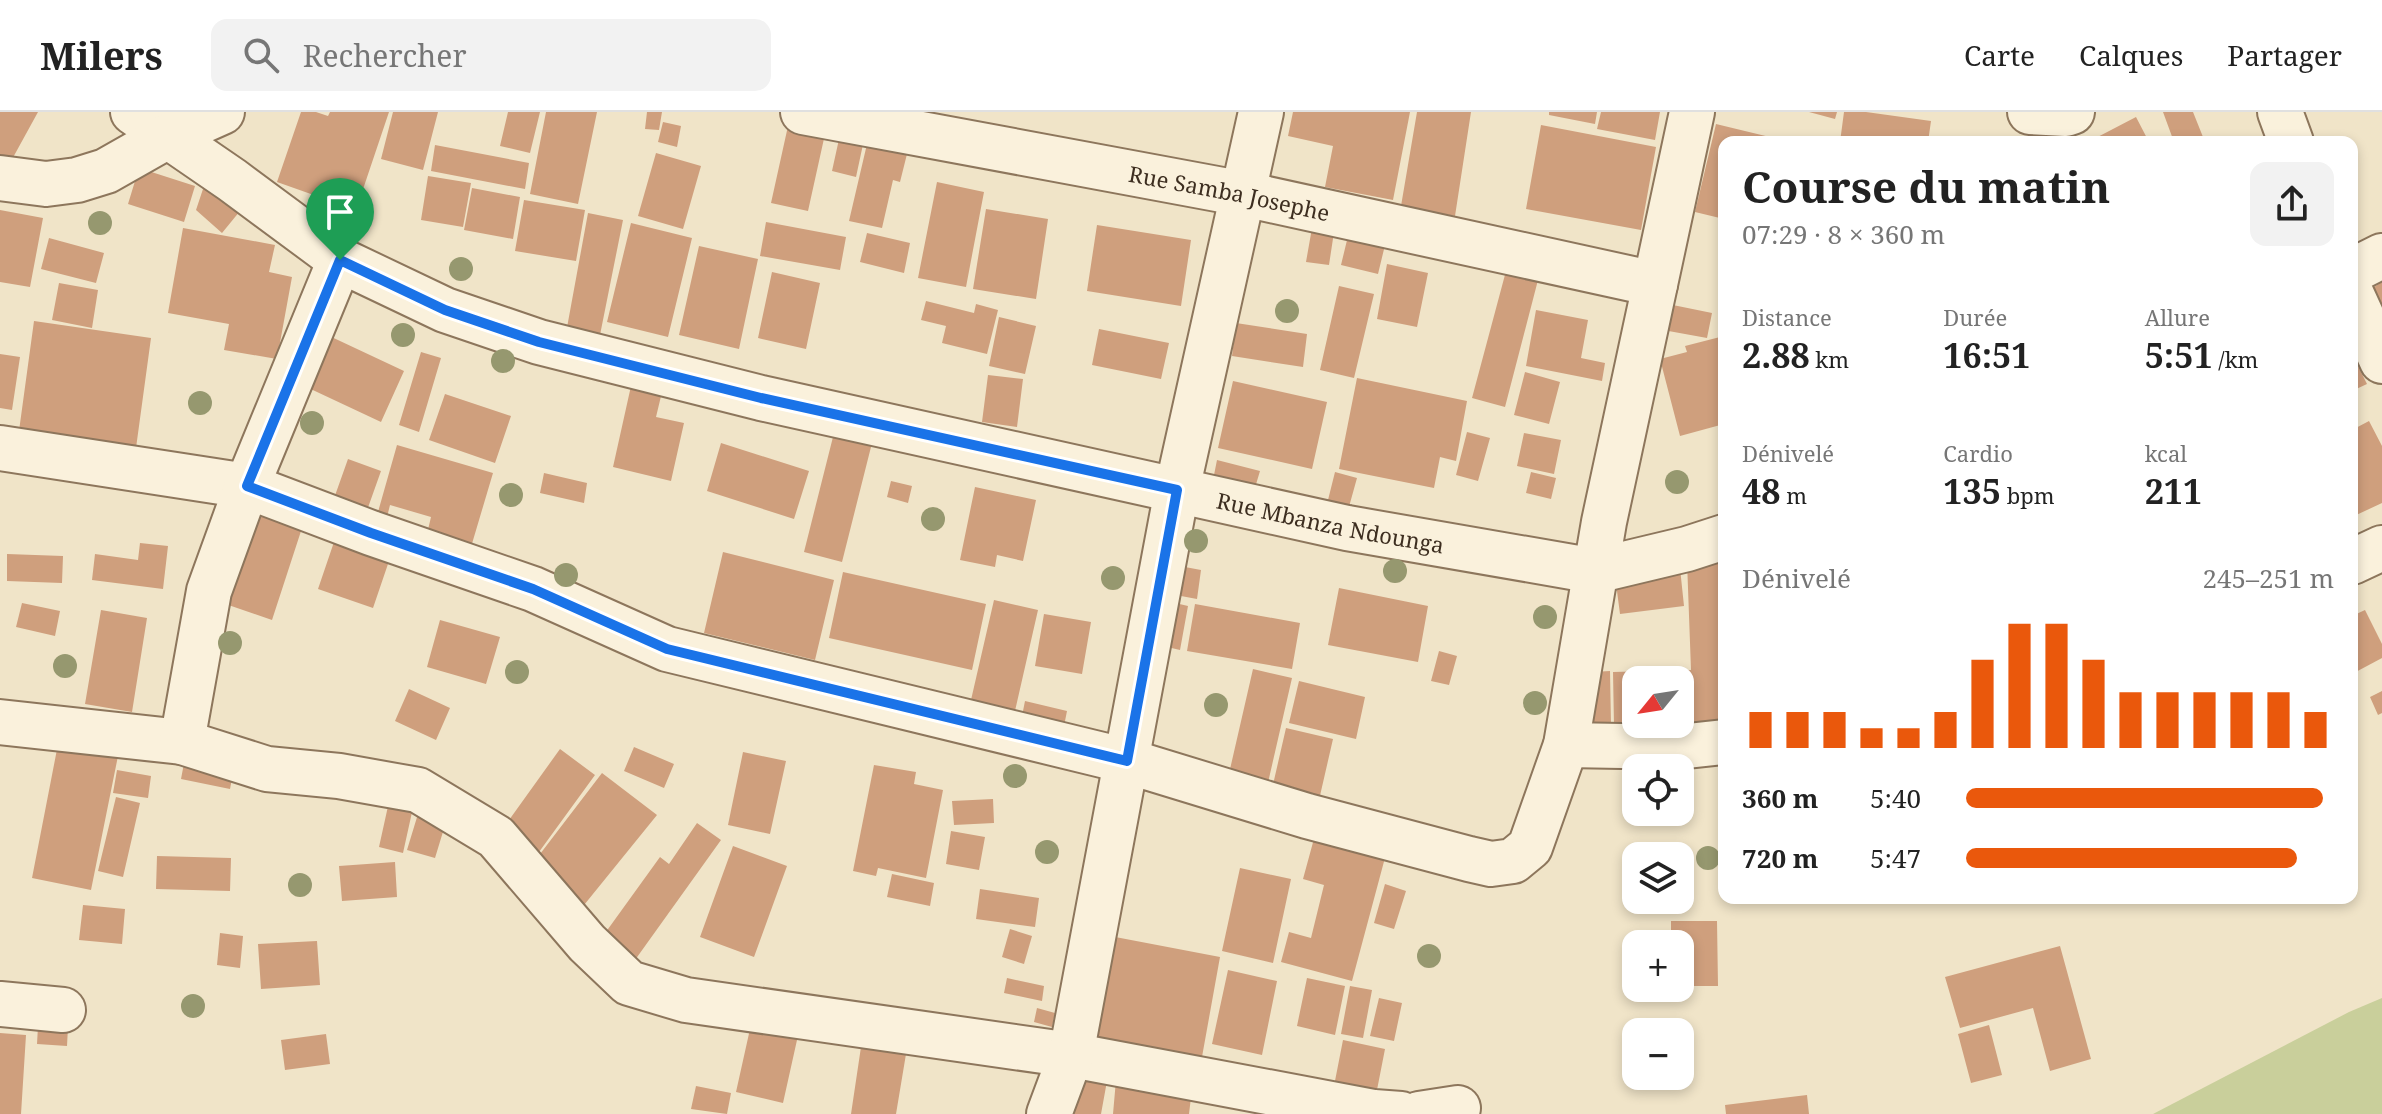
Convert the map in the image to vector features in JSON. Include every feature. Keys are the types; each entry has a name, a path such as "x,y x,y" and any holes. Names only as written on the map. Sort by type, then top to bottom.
{"street":[{"path":"0,178 46,184 77,180 106,171 150,124 222,112"},
{"name":"Rue Samba Josephe","path":"803,112 1244,194 1655,284"},
{"path":"1049,1114 1071,1055 1177,490 1261,112"},
{"path":"0,448 247,486 533,589 667,649 1127,761 1307,816 1491,864 1513,861 1530,847 1566,745 1595,571 1692,112"},
{"path":"2030,112 2072,112"},
{"path":"2280,112 2289,136"},
{"name":"Rue Mbanza Ndounga","path":"150,124 340,260 445,310 539,342 761,398 1347,528 1595,571 1718,539"},
{"path":"2358,268 2382,256"},
{"path":"182,742 209,591 247,486 340,260"},
{"path":"2358,308 2382,361"},
{"path":"2358,559 2382,548"},
{"path":"0,722 182,742 267,769 339,776 418,790 496,837 587,943 629,983 686,1000 1071,1055 1374,1112 1401,1114"},
{"path":"1566,745 1678,747 1718,743"},
{"path":"0,1004 63,1010"}],"green space":[{"path":"2382,998 2382,1114 2153,1114 2349,1012"}],"building":[{"path":"0,112 38,112 10,163 0,160"},
{"path":"301,112 328,116 330,112 389,112 356,210 277,182"},
{"path":"393,112 438,112 423,170 381,159"},
{"path":"508,112 540,112 530,153 500,146"},
{"path":"546,112 597,112 578,204 530,194"},
{"path":"647,112 662,112 659,130 645,129"},
{"path":"1293,112 1410,112 1393,200 1325,187 1333,146 1288,136"},
{"path":"1417,112 1471,112 1455,216 1401,206"},
{"path":"1549,112 1597,112 1595,124 1549,115"},
{"path":"1601,112 1660,112 1655,140 1597,129"},
{"path":"1809,112 1837,112 1835,119"},
{"path":"1844,112 1931,121 1929,136 1841,136"},
{"path":"2163,112 2193,112 2203,136 2172,136"},
{"path":"2136,117 2146,136 2100,136"},
{"path":"663,122 681,126 677,147 658,142"},
{"path":"1716,124 1765,136 1718,136 1718,218 1695,212"},
{"path":"1541,125 1656,147 1641,230 1526,209"},
{"path":"788,126 825,134 808,211 771,203"},
{"path":"841,130 865,135 856,177 832,171"},
{"path":"867,144 907,154 900,182 893,180 882,228 849,221"},
{"path":"435,145 529,163 525,189 431,171"},
{"path":"656,153 701,166 683,229 638,216"},
{"path":"139,168 195,186 184,222 128,204"},
{"path":"428,176 471,183 463,227 421,220"},
{"path":"937,182 984,192 966,287 918,278"},
{"path":"205,183 240,211 222,233 196,210"},
{"path":"472,188 520,197 513,239 464,230"},
{"path":"524,200 585,210 576,261 515,251"},
{"path":"986,209 1048,219 1036,299 973,289"},
{"path":"0,210 43,218 30,287 0,282"},
{"path":"588,213 623,220 599,340 566,333"},
{"path":"766,222 846,237 840,270 760,256"},
{"path":"631,223 692,238 668,337 607,322"},
{"path":"1097,225 1191,240 1181,306 1087,291"},
{"path":"183,228 275,245 269,272 292,277 277,359 224,350 229,324 168,313"},
{"path":"1312,228 1334,232 1329,265 1306,262"},
{"path":"867,233 910,243 904,273 860,262"},
{"path":"1348,236 1385,245 1378,274 1341,265"},
{"path":"49,238 104,253 96,283 41,269"},
{"path":"699,246 758,259 739,349 679,335"},
{"path":"1387,264 1428,273 1417,327 1377,319"},
{"path":"1506,271 1538,280 1505,407 1472,398"},
{"path":"772,272 820,283 806,349 758,338"},
{"path":"2382,282 2382,305 2371,289"},
{"path":"59,283 98,290 92,328 52,320"},
{"path":"1339,286 1374,294 1354,378 1320,370"},
{"path":"926,301 974,313 976,304 998,310 987,354 942,343 946,326 921,320"},
{"path":"1668,304 1712,313 1707,338 1663,330"},
{"path":"1536,310 1588,320 1581,358 1605,363 1602,381 1526,366"},
{"path":"999,317 1036,326 1025,374 989,366"},
{"path":"34,321 151,338 136,448 19,431"},
{"path":"1236,323 1307,334 1303,367 1232,356"},
{"path":"1099,329 1169,343 1161,379 1092,365"},
{"path":"323,333 404,371 381,422 300,384"},
{"path":"1718,338 1718,426 1680,436 1660,359 1687,352 1685,346"},
{"path":"421,352 441,358 419,432 399,425"},
{"path":"0,354 20,357 12,410 0,408"},
{"path":"2358,366 2367,384 2358,388"},
{"path":"1525,372 1560,382 1549,424 1514,415"},
{"path":"988,375 1023,379 1017,427 982,422"},
{"path":"1357,378 1467,401 1456,461 1440,457 1434,488 1339,469"},
{"path":"1233,381 1327,402 1312,469 1218,448"},
{"path":"631,386 662,392 656,417 684,423 671,481 613,467"},
{"path":"445,394 511,416 495,463 429,440"},
{"path":"2369,421 2382,446 2382,503 2358,514 2358,427"},
{"path":"835,429 873,439 842,562 804,552"},
{"path":"1467,432 1490,438 1478,481 1456,475"},
{"path":"1524,433 1561,440 1554,474 1517,466"},
{"path":"721,443 809,471 794,519 707,491"},
{"path":"397,445 493,473 471,547 427,534 431,517 390,505 386,521 376,519"},
{"path":"348,459 381,471 365,516 332,504"},
{"path":"1217,460 1260,471 1254,491 1213,480"},
{"path":"1335,472 1357,478 1347,514 1326,508"},
{"path":"1531,472 1556,478 1551,499 1526,493"},
{"path":"544,473 587,483 584,503 540,493"},
{"path":"891,481 912,486 908,503 887,497"},
{"path":"975,487 1036,500 1023,561 997,555 995,567 960,560"},
{"path":"242,507 302,528 272,620 211,599"},
{"path":"334,542 389,561 373,608 318,589"},
{"path":"140,543 168,546 163,589 92,580 95,554 138,560"},
{"path":"723,552 834,580 815,660 704,633"},
{"path":"7,554 63,556 62,583 7,581"},
{"path":"1687,561 1718,561 1718,722 1694,723 1694,666 1691,666"},
{"path":"1185,567 1201,570 1197,599 1181,596"},
{"path":"1680,568 1684,606 1620,614 1615,576"},
{"path":"843,572 986,604 972,670 829,638"},
{"path":"1339,588 1428,606 1418,662 1328,645"},
{"path":"994,600 1038,610 1012,724 968,713"},
{"path":"1171,602 1188,606 1180,650 1163,646"},
{"path":"22,603 60,611 55,636 16,627"},
{"path":"1195,604 1300,623 1292,669 1187,651"},
{"path":"101,610 147,618 132,712 85,704"},
{"path":"2365,610 2382,644 2382,658 2358,671 2358,613"},
{"path":"1044,614 1091,622 1082,674 1035,666"},
{"path":"440,620 500,637 486,684 427,667"},
{"path":"1439,651 1457,656 1449,685 1431,681"},
{"path":"1253,669 1292,678 1267,787 1228,778"},
{"path":"1610,671 1611,725 1580,724 1593,672"},
{"path":"1613,672 1622,672 1622,725 1614,725"},
{"path":"1299,681 1365,697 1356,739 1289,723"},
{"path":"409,689 450,708 436,740 395,721"},
{"path":"2382,691 2382,713 2378,715 2370,697"},
{"path":"1025,701 1067,711 1062,736 1020,726"},
{"path":"1286,728 1333,739 1319,800 1272,789"},
{"path":"59,739 119,751 91,890 32,878"},
{"path":"634,747 674,764 664,788 624,771"},
{"path":"560,749 595,775 539,852 504,827"},
{"path":"743,752 786,761 770,834 728,825"},
{"path":"185,758 234,768 230,789 181,779"},
{"path":"874,765 916,772 914,784 943,790 926,878 878,868 876,876 853,871"},
{"path":"117,770 151,776 148,798 113,793"},
{"path":"602,773 657,815 580,910 537,858"},
{"path":"392,788 416,794 403,853 379,847"},
{"path":"116,797 140,803 123,877 98,871"},
{"path":"993,799 994,823 954,825 952,801"},
{"path":"421,804 449,812 435,858 407,850"},
{"path":"697,823 721,840 635,960 603,936 660,857 669,864"},
{"path":"951,831 985,837 979,870 946,864"},
{"path":"1315,835 1386,854 1352,981 1281,962 1289,932 1311,938 1324,885 1303,879"},
{"path":"733,846 787,866 754,957 700,937"},
{"path":"157,856 231,858 230,891 156,889"},
{"path":"395,862 397,897 342,901 339,866"},
{"path":"1240,868 1291,879 1273,963 1222,951"},
{"path":"892,874 934,883 930,906 887,897"},
{"path":"1385,884 1406,891 1394,929 1374,923"},
{"path":"980,889 1039,898 1035,927 976,919"},
{"path":"83,905 125,909 122,944 79,940"},
{"path":"1671,921 1717,921 1718,986 1694,986 1694,930 1671,930"},
{"path":"1010,929 1032,936 1024,964 1002,957"},
{"path":"220,933 243,936 240,968 217,965"},
{"path":"1110,936 1220,957 1200,1068 1090,1047"},
{"path":"317,941 320,985 261,989 258,944"},
{"path":"2060,946 2091,1059 2050,1071 2033,1008 1960,1028 1945,977"},
{"path":"1228,970 1277,981 1262,1055 1212,1044"},
{"path":"1007,978 1044,986 1042,1001 1004,993"},
{"path":"1307,978 1345,986 1335,1035 1297,1026"},
{"path":"1350,986 1372,990 1363,1038 1341,1034"},
{"path":"1379,998 1402,1003 1394,1041 1370,1036"},
{"path":"1037,1008 1055,1013 1052,1027 1034,1022"},
{"path":"752,1020 799,1031 783,1103 736,1092"},
{"path":"1989,1025 2002,1075 1971,1083 1958,1034"},
{"path":"38,1026 68,1027 67,1046 37,1044"},
{"path":"0,1033 26,1035 21,1114 0,1114"},
{"path":"326,1034 330,1064 285,1070 281,1040"},
{"path":"1343,1040 1385,1049 1376,1095 1334,1086"},
{"path":"861,1047 906,1054 896,1114 851,1114"},
{"path":"1082,1076 1107,1081 1101,1114 1074,1114"},
{"path":"1116,1080 1192,1089 1189,1114 1113,1114"},
{"path":"696,1086 731,1093 727,1114 691,1109"},
{"path":"1807,1095 1809,1114 1726,1114 1725,1105"}],"route":[{"path":"340,260 445,310 539,342 761,398 1177,490 1127,761 667,649 533,589 247,486 340,260"}]}
